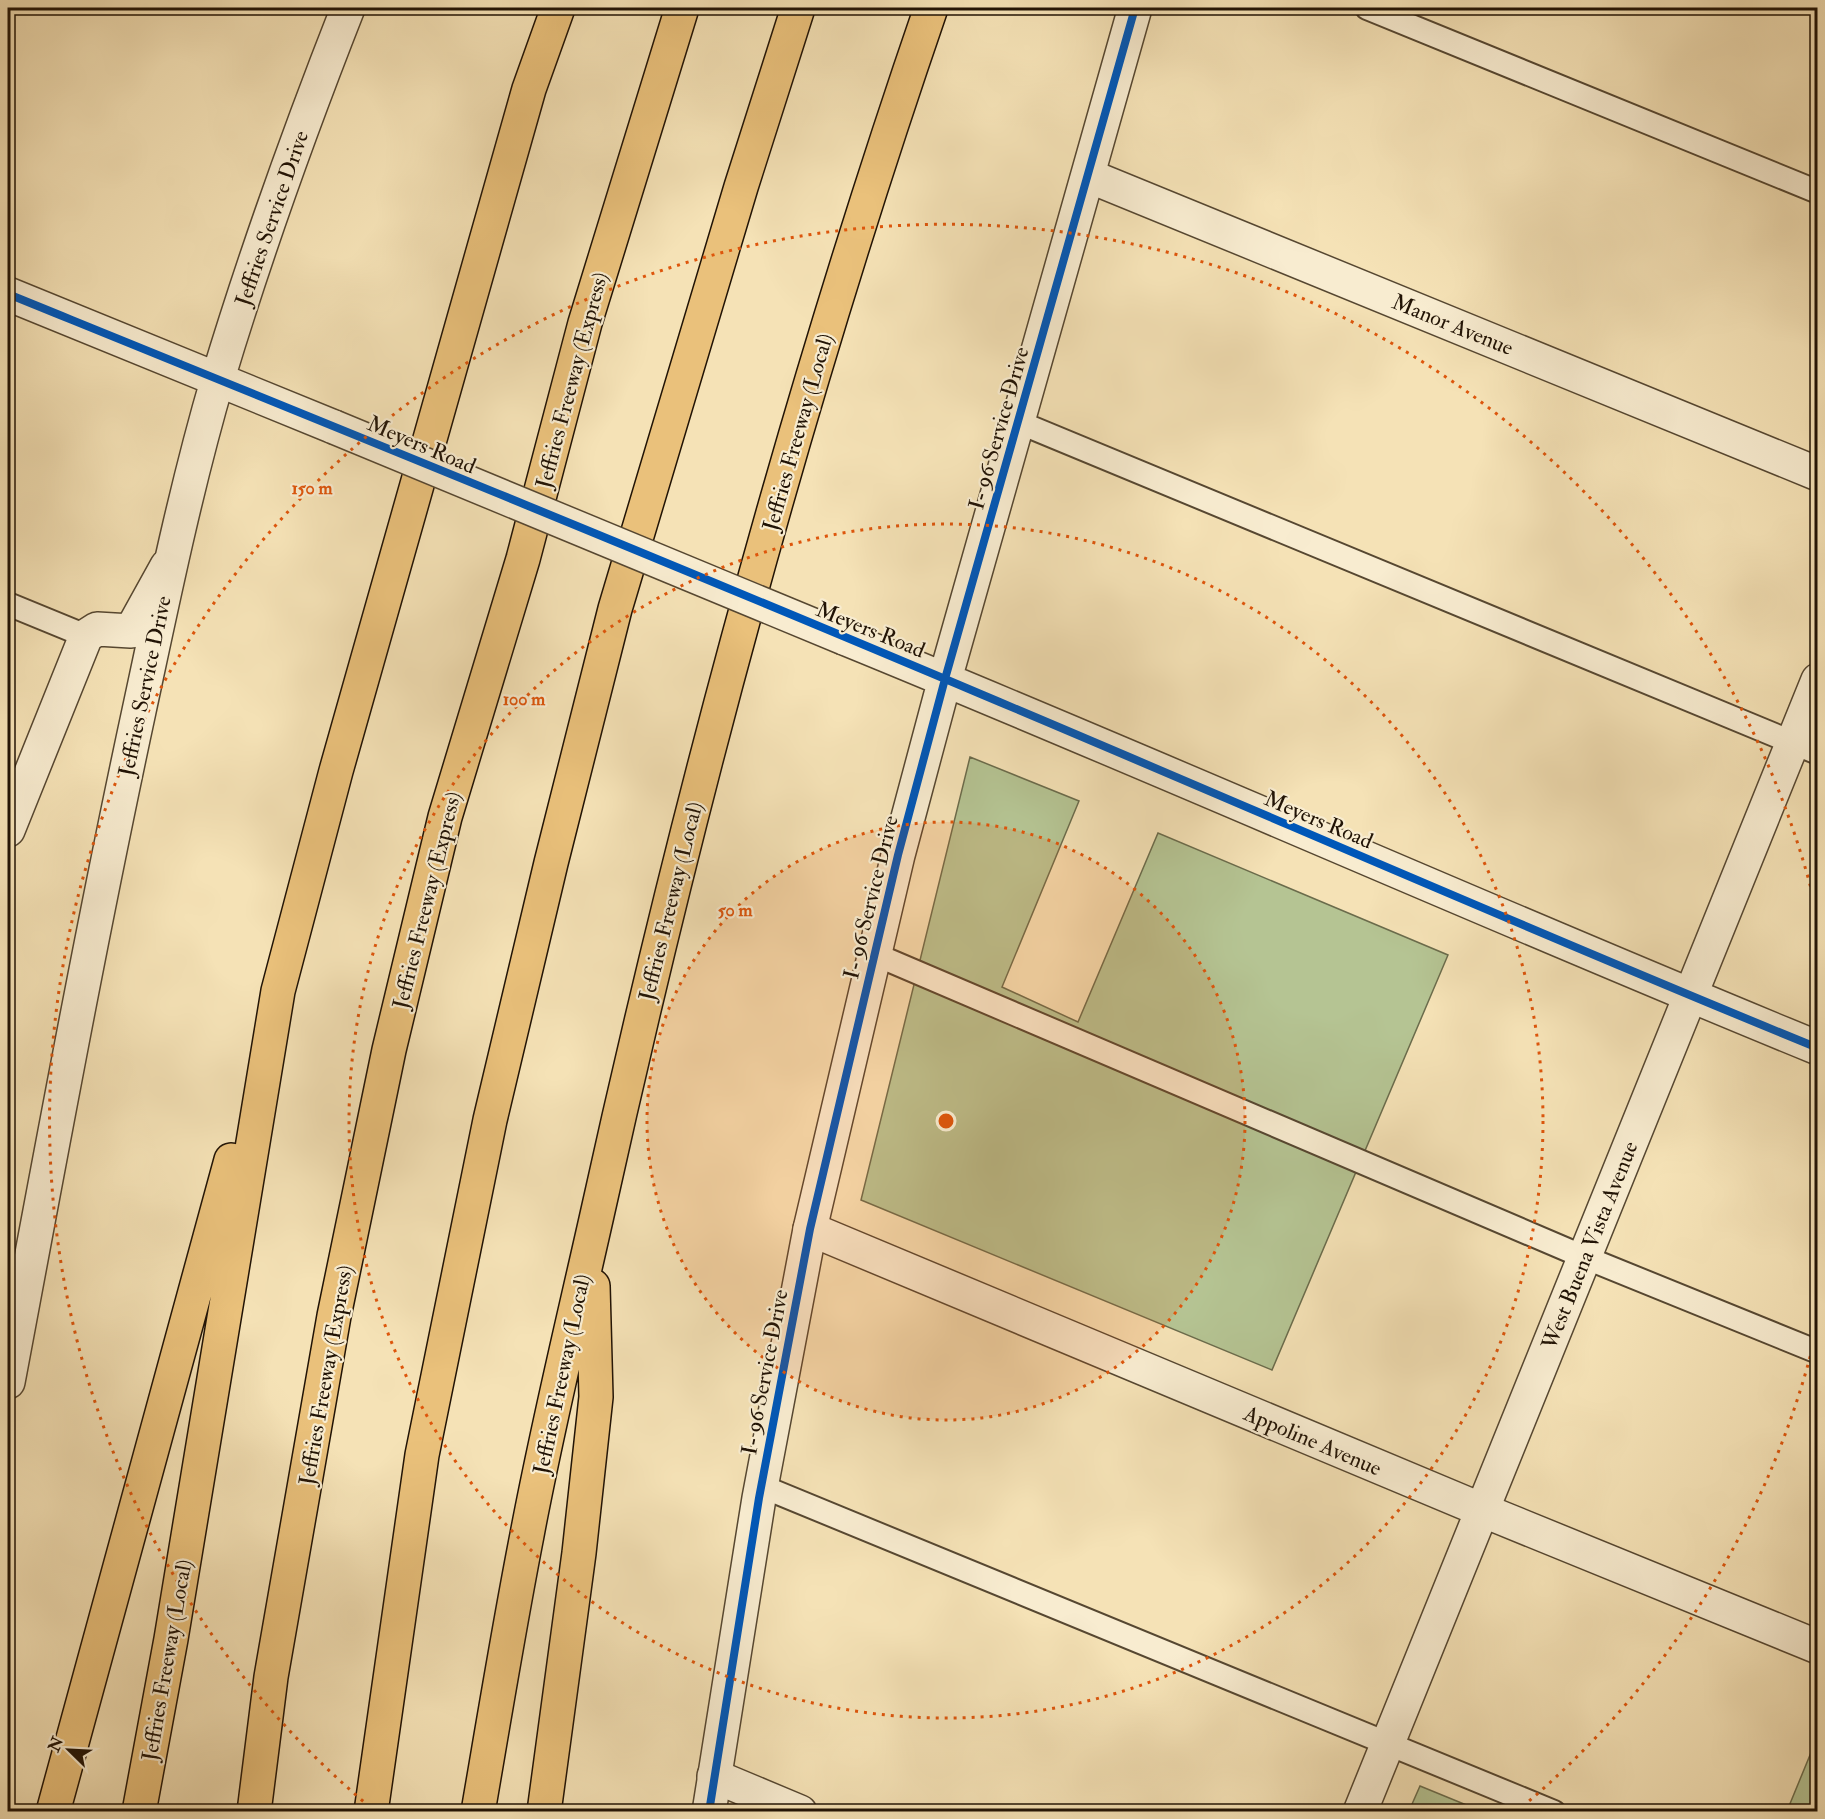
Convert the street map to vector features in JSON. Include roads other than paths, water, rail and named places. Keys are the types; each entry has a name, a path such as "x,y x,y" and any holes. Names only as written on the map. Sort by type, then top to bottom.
{"highway":[{"name":"Jeffries Freeway (Local)","path":"139,1812 171,1639 278,990 336,771 529,89 558,8"},
{"name":"Jeffries Freeway (Express)","path":"254,1812 271,1677 334,1317 389,1050 445,817 523,559 585,323 682,8"},
{"path":"370,1812 422,1455 490,1120 551,863 615,609 741,187 798,8"},
{"name":"Jeffries Freeway (Local)","path":"478,1812 546,1439 634,1045 725,682 837,292 931,8"},
{"path":"53,1812 278,990"},
{"path":"544,1812 579,1553 596,1397 592,1236"}],"street":[{"name":"Jeffries Service Drive","path":"8,1383 117,810 171,559 218,380 290,159 348,8"},
{"name":"I- 96 Service Drive","path":"709,1812 761,1486 810,1229 874,954 945,679 1135,8"},
{"name":"Manor Avenue","path":"1089,176 1818,474"},
{"name":"Meyers Road","path":"8,294 945,679 1689,996 1818,1048"},
{"path":"8,830 86,636 98,629 130,631 171,559"},
{"name":"West Buena Vista Avenue","path":"1360,1812 1689,996 1805,748 1818,680"},
{"name":"Appoline Avenue","path":"810,1229 1482,1510 1818,1647"},
{"path":"714,1776 800,1812"}],"lane":[{"path":"1367,8 1818,192"},
{"path":"1018,422 1805,748"},
{"path":"8,604 86,636"},
{"path":"874,954 1584,1257 1818,1352"},
{"path":"761,1486 1554,1812"}]}
